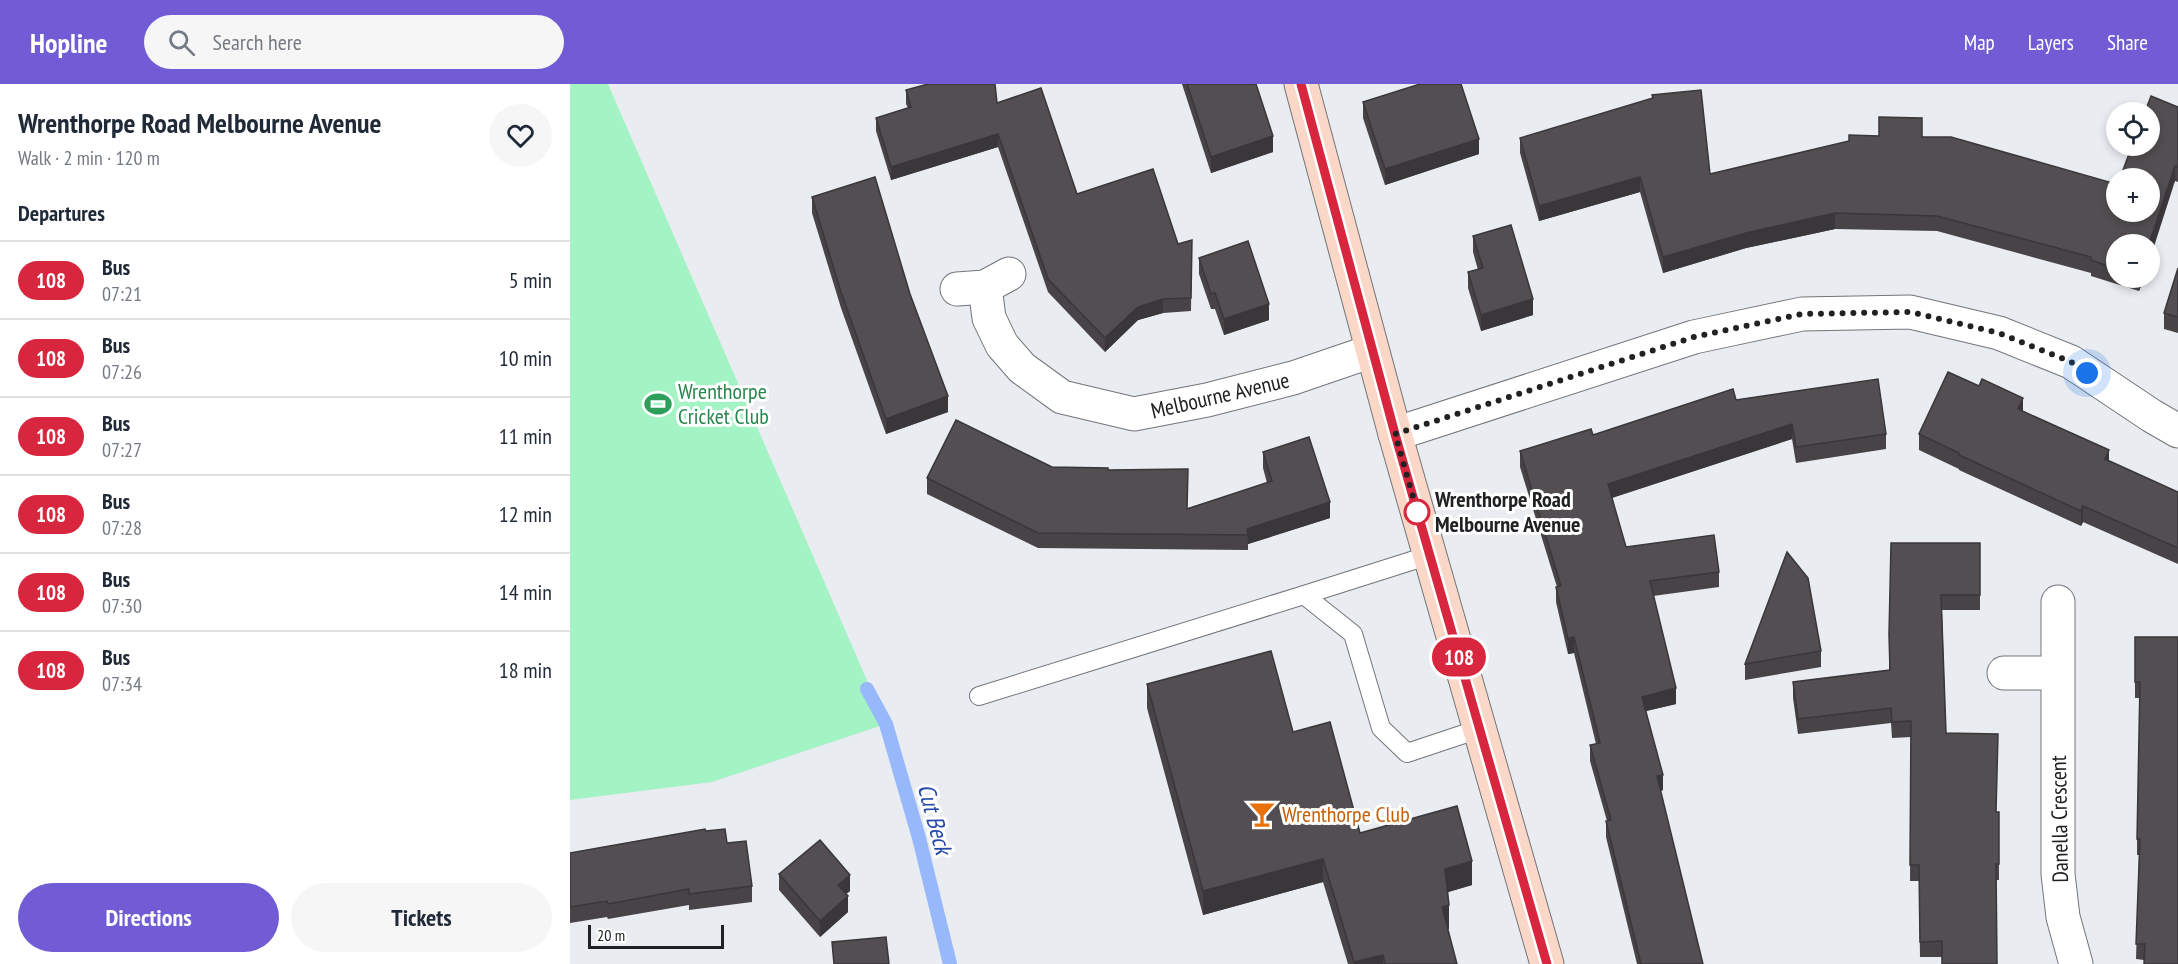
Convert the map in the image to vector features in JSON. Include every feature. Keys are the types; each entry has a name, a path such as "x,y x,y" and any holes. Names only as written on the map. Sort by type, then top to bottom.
{"street":[{"path":"1301,84 1395,434 1547,964"},
{"name":"Melbourne Avenue","path":"984,284 989,318 1002,345 1022,368 1062,397 1134,414 1207,400 1293,378 1372,351"},
{"path":"1395,434 1694,337 1802,314 1910,312 1999,333 2071,362 2178,431"},
{"name":"Danella Crescent","path":"2058,602 2058,874 2063,917 2076,964"},
{"path":"2004,673 2057,673"}],"lane":[{"path":"979,696 1430,555"},
{"path":"1304,595 1353,634 1381,728 1407,753 1479,729"}],"green space":[{"name":"Wrenthorpe Cricket Club","path":"570,84 608,84 886,724 712,782 570,800"}],"building":[{"path":"928,84 995,84 997,103 1041,88 1077,194 1153,169 1178,244 1192,240 1191,298 1163,299 1138,307 1105,338 1048,279 998,134 891,167 876,118 911,107 906,90"},
{"path":"1187,84 1256,84 1273,136 1211,157"},
{"path":"1420,84 1461,84 1479,139 1385,169 1363,102"},
{"path":"1701,90 1710,174 1849,141 1849,135 1879,136 1879,117 1922,118 1922,137 1951,137 2106,181 2106,222 2156,222 2152,234 2106,234 2106,265 2091,260 2091,257 1937,216 1835,213 1746,233 1663,257 1640,177 1539,206 1520,138 1653,98 1652,95"},
{"path":"2151,96 2178,107 2178,167 2175,166 2160,211 2160,168 2124,168 2128,156 2160,156 2160,102 2149,102"},
{"path":"875,177 910,294 948,396 886,419 841,292 812,197"},
{"path":"1511,225 1533,299 1481,315 1468,272 1483,268 1473,236"},
{"path":"1248,241 1269,304 1224,319 1215,293 1211,294 1199,258"},
{"path":"2178,268 2178,317 2164,313"},
{"path":"1948,372 1979,386 1982,379 2023,398 2018,409 2109,450 2105,459 2178,492 2178,548 2083,506 2081,511 1919,434"},
{"path":"1878,379 1886,434 1796,447 1792,424 1608,484 1626,547 1714,535 1719,572 1650,581 1676,688 1642,697 1663,775 1657,776 1703,964 1641,964 1606,821 1611,820 1590,745 1600,743 1574,637 1568,639 1556,587 1561,586 1520,451 1591,429 1593,435 1733,389 1736,400"},
{"path":"956,420 1052,467 1108,468 1108,470 1188,469 1187,509 1272,481 1263,452 1309,437 1330,502 1247,529 1248,535 1038,533 927,478"},
{"path":"1891,543 1980,543 1980,595 1941,595 1946,733 1998,734 1997,964 1942,964 1942,941 1920,942 1919,865 1910,865 1911,721 1892,722 1891,708 1798,719 1793,682 1890,670"},
{"path":"1787,552 1808,578 1821,651 1745,664"},
{"path":"2135,637 2178,637 2178,964 2144,964 2145,944 2136,944 2140,839 2137,839 2140,682 2135,682"},
{"path":"1271,651 1293,732 1330,722 1360,833 1457,806 1472,861 1445,869 1449,905 1442,907 1457,964 1385,964 1383,955 1354,962 1323,859 1203,891 1147,684"},
{"path":"705,829 706,831 725,829 727,843 746,841 752,886 689,894 689,889 608,904 607,901 570,907 570,853"},
{"path":"820,840 850,875 838,885 848,896 820,921 779,874"},
{"path":"886,937 889,964 834,964 832,942"}],"waterway":[{"name":"Cut Beck","path":"867,689 886,724 919,838 950,964"}],"bus line":[{"name":"108","path":"1301,84 1395,434 1547,964"}],"place":[{"name":"Wrenthorpe Cricket Club","path":"658,404"},
{"name":"Wrenthorpe Road Melbourne Avenue","path":"1417,512"},
{"name":"Wrenthorpe Club","path":"1262,814"}],"route":[{"path":"1417,512 1418,514 1395,434 1694,337 1802,314 1910,312 1999,333 2071,362 2087,373"}]}
